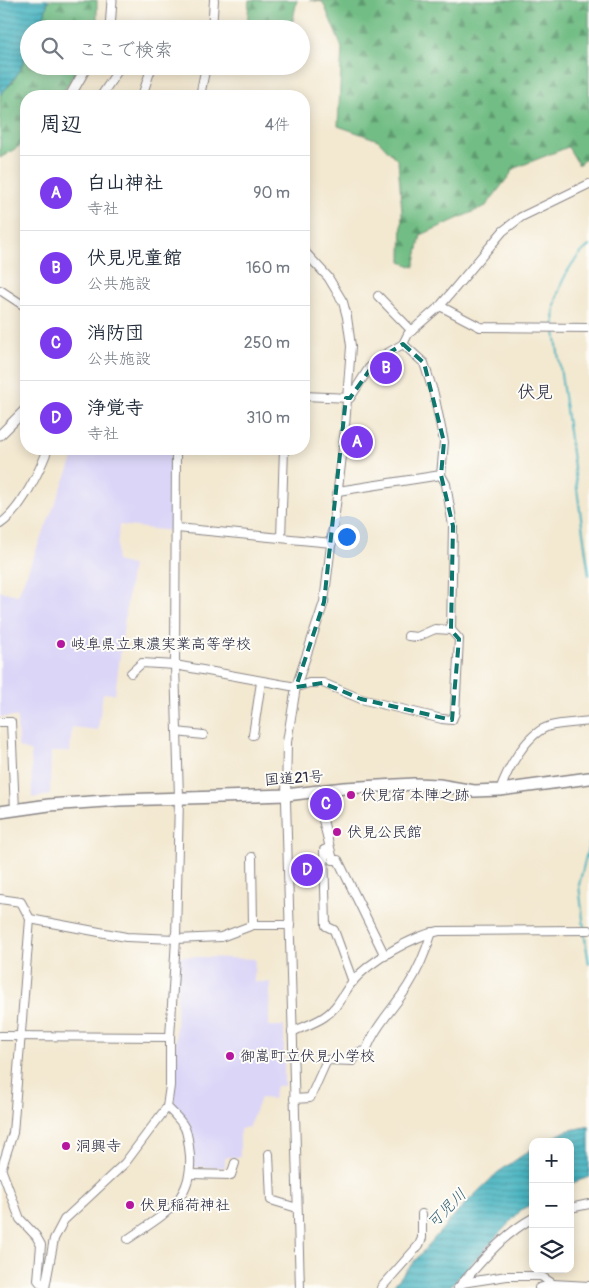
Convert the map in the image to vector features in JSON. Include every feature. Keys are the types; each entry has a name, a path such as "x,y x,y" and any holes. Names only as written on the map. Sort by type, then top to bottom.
{"highway":[{"name":"国道21号","path":"0,812 66,804 179,797 286,795 414,784 440,785 474,791 500,790 589,778"}],"main road":[{"path":"111,20 112,0"},
{"path":"74,90 83,75"},
{"path":"0,435 20,415"}],"street":[{"path":"213,20 214,0"},
{"path":"105,90 115,75"},
{"path":"144,90 149,75"},
{"path":"201,90 204,75"},
{"path":"310,396 350,398 376,361 403,344 412,331 440,306 503,231 521,218 589,184"},
{"path":"300,1288 286,795 287,742 296,687 324,602 338,492 351,346 343,302 328,277 310,258"},
{"path":"0,290 20,303"},
{"path":"378,296 412,331"},
{"path":"440,306 480,327 589,328"},
{"path":"131,673 142,663 175,666 296,687 309,683 324,683 361,699 452,720 455,713 459,639 451,630 454,526 446,484 441,475 444,442 434,394 424,363 403,344"},
{"path":"0,524 8,518 36,477 45,455"},
{"path":"45,1288 54,1239 64,1220 125,1163 167,1107 170,1086 170,1037 176,939 179,797 175,666 176,455"},
{"path":"281,538 284,455"},
{"path":"338,492 441,475"},
{"path":"177,528 332,543"},
{"path":"408,636 417,637 435,629 451,630"},
{"path":"253,735 261,682"},
{"path":"500,790 513,762 523,748 543,729 589,721"},
{"path":"0,722 11,722 15,810"},
{"path":"177,732 203,734"},
{"path":"316,792 333,860 338,860 385,956"},
{"path":"329,848 324,850 326,926 334,930 353,982"},
{"path":"252,857 253,925"},
{"path":"0,899 21,902 30,919 13,1133 1,1172 20,1219 36,1236 41,1245 38,1280 45,1288"},
{"path":"30,919 126,937 176,939 221,937 253,925 290,925"},
{"path":"292,1032 324,1017 340,1002 353,982 385,956 423,934 432,932 589,930"},
{"path":"294,1099 310,1098 327,1060 353,1061 359,1052 366,1051 370,1038 408,986 426,953 432,932"},
{"path":"0,1036 170,1037"},
{"path":"128,1239 161,1216 179,1200 191,1174 187,1130 167,1107"},
{"path":"269,1154 271,1200 297,1208"},
{"path":"191,1174 231,1175 235,1163"},
{"path":"574,1207 589,1204"},
{"path":"381,1288 419,1245 422,1238 422,1214"},
{"path":"460,1286 488,1252 529,1221"},
{"path":"460,1286 507,1276 540,1276 553,1286"},
{"path":"539,1288 589,1286"}],"highlighted area":[{"path":"403,344 424,363 444,442 441,475 453,526 451,630 459,639 452,720 361,699 323,683 296,687 324,602 346,398 350,398 376,361"}],"shaded area":[{"name":"岐阜県立東濃実業高等学校","path":"75,455 171,455 171,531 119,525 116,561 132,565 115,694 103,693 98,730 72,727 70,752 51,752 50,795 32,798 31,752 18,747 17,717 0,717 0,591 18,595"},
{"name":"御嵩町立伏見小学校","path":"178,956 255,959 254,982 270,982 269,1026 284,1026 284,1086 276,1086 273,1099 260,1098 249,1127 240,1129 240,1157 225,1157 225,1167 191,1167 188,1122 174,1105"}],"green space":[{"path":"48,0 97,0 97,20 43,20"},
{"path":"249,0 297,0 293,20 248,20"},
{"path":"310,0 589,0 589,155 579,165 568,147 515,168 486,206 421,235 414,267 401,262 402,212 398,161 378,140 338,126 342,48 323,2"},
{"path":"20,68 20,75 73,75 64,90 20,90 20,146 0,158 0,95 13,82"}],"water":[{"path":"0,0 48,0 43,20 20,20 20,69 0,95"},
{"path":"589,1126 589,1177 574,1183 574,1138 552,1138 566,1131"},
{"path":"529,1151 529,1206 522,1209 449,1288 391,1288 459,1210 497,1173"}],"waterway":[{"path":"555,326 554,315 562,282 574,262 589,246"},
{"path":"555,331 589,575"},
{"path":"584,928 579,885 589,844"},
{"path":"584,932 589,964"}],"place":[{"name":"伏見児童館","path":"386,368"},
{"name":"白山神社","path":"357,442"},
{"name":"岐阜県立東濃実業高等学校","path":"61,644"},
{"name":"伏見宿 本陣之跡","path":"351,795"},
{"name":"消防団","path":"326,804"},
{"name":"伏見公民館","path":"337,832"},
{"name":"浄覚寺","path":"307,870"},
{"name":"御嵩町立伏見小学校","path":"230,1056"},
{"name":"洞興寺","path":"66,1146"},
{"name":"伏見稲荷神社","path":"130,1205"}],"district":[{"name":"伏見","path":"535,392"}],"water label":[{"name":"可児川","path":"446,1208"}]}
